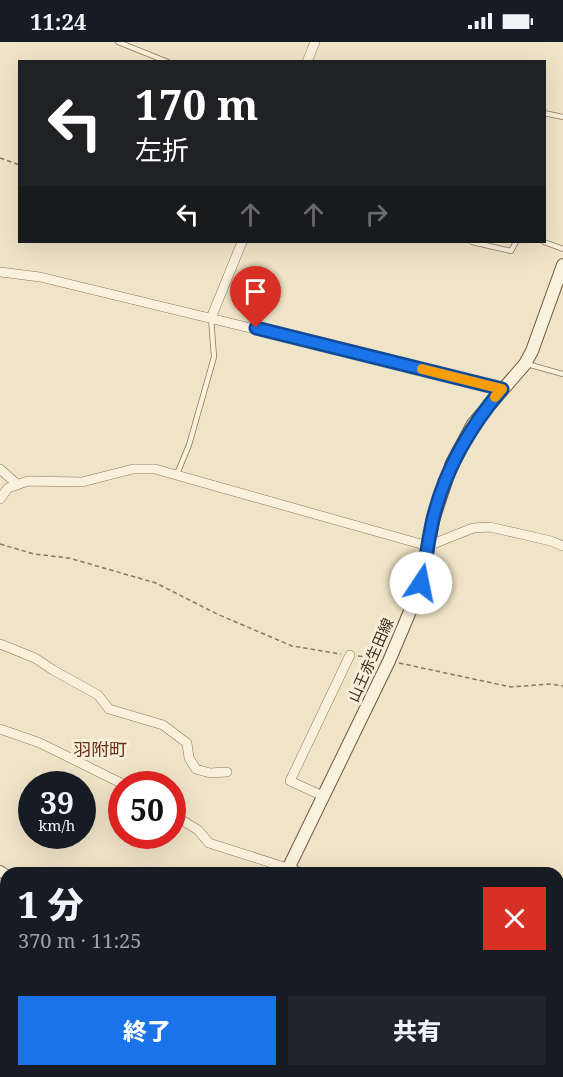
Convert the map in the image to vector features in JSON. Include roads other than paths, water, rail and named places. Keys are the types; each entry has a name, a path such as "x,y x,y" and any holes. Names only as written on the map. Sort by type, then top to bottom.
{"main road":[{"name":"山王赤生田線","path":"288,867 389,661 421,583 442,489 452,463 473,424 525,364 539,335 562,268"}],"street":[{"path":"308,60 315,42"},
{"path":"211,318 242,243"},
{"path":"0,272 40,277 502,389"},
{"path":"0,469 17,484"},
{"path":"0,499 8,488 28,481 82,482 133,469 155,469 428,546 473,528 490,527 551,541 563,546"},
{"path":"0,644 36,658 98,695 110,709 164,725 187,743 189,758 196,769 210,773 227,772"},
{"path":"323,796 290,781 350,655"},
{"path":"0,729 40,743 108,777"},
{"path":"186,823 198,830 209,843 278,867"}],"lane":[{"path":"118,42 163,60"},
{"path":"546,113 563,117"},
{"path":"476,243 511,251 515,243"},
{"path":"546,243 563,249"},
{"path":"177,476 189,445 214,357 211,318"},
{"path":"525,364 563,374"}],"district":[{"name":"羽附町","path":"100,750"}]}
